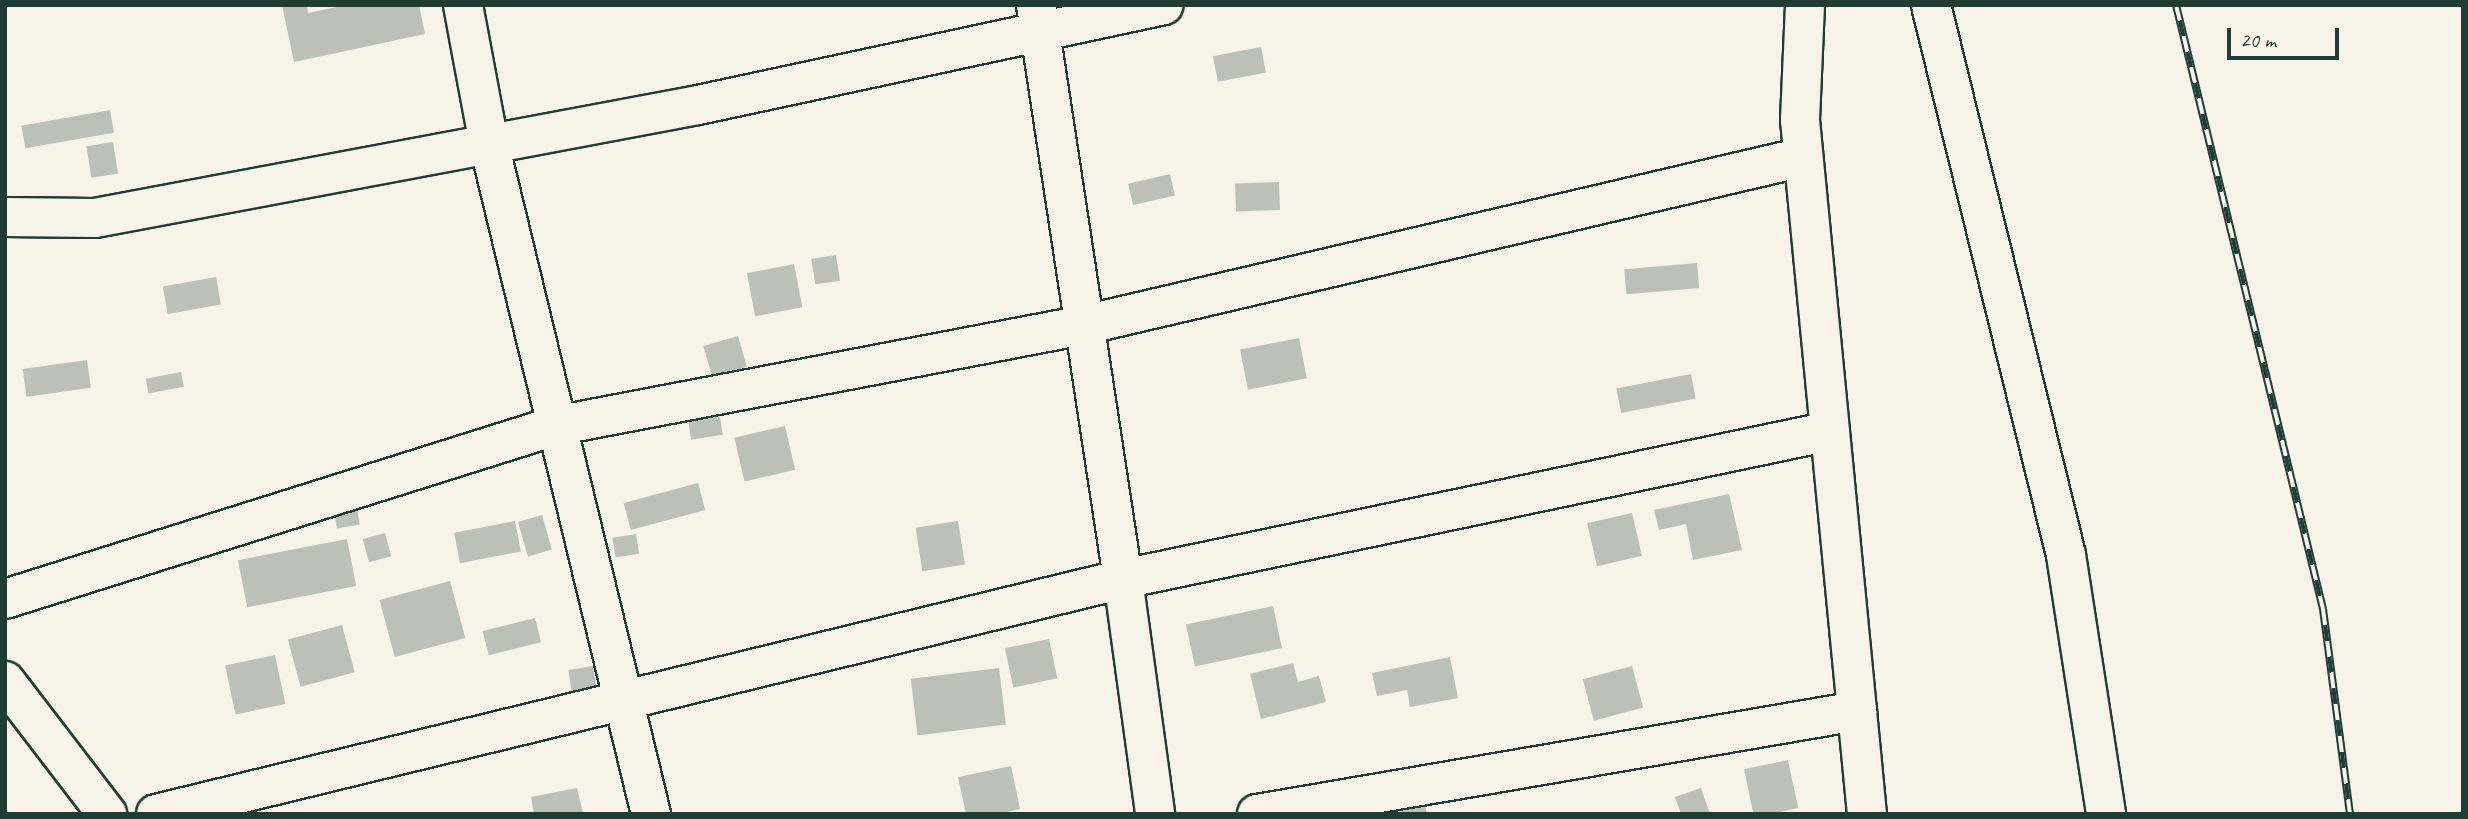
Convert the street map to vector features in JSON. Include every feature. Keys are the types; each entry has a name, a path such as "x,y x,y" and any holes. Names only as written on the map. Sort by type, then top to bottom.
{"street":[{"path":"463,5 489,144 555,426 651,814"},
{"path":"5,217 95,218 698,105 1038,19 1163,5"},
{"path":"1805,5 1800,120 1867,814"},
{"path":"1931,5 2066,555 2106,814"},
{"path":"1038,19 1123,579 1155,814"},
{"path":"5,599 555,426 1084,325 1803,157"},
{"path":"156,814 1123,579 1830,431"},
{"path":"5,681 107,814"},
{"path":"1257,814 1857,711"}],"building":[{"path":"282,5 307,5 308,13 346,5 419,5 425,34 294,62"},
{"path":"1261,47 1266,73 1218,82 1213,56"},
{"path":"110,110 114,133 25,148 21,126"},
{"path":"113,142 118,174 91,178 86,146"},
{"path":"1170,174 1175,195 1133,205 1128,184"},
{"path":"1279,182 1280,210 1236,212 1235,184"},
{"path":"836,255 840,281 815,285 811,259"},
{"path":"1697,263 1699,288 1626,294 1624,269"},
{"path":"794,264 802,307 755,316 747,273"},
{"path":"216,277 221,305 168,314 163,286"},
{"path":"738,336 747,367 712,377 703,346"},
{"path":"1299,338 1307,378 1248,390 1240,349"},
{"path":"87,360 91,388 27,397 23,369"},
{"path":"181,372 184,387 149,394 146,379"},
{"path":"1691,374 1696,399 1621,413 1616,389"},
{"path":"720,417 723,435 691,440 688,422"},
{"path":"785,426 795,470 744,482 734,438"},
{"path":"698,483 705,510 631,530 624,503"},
{"path":"1729,494 1742,550 1693,560 1686,524 1659,530 1654,510"},
{"path":"355,498 360,525 337,529 332,502"},
{"path":"1632,513 1642,556 1597,566 1587,523"},
{"path":"542,515 552,550 528,556 518,522"},
{"path":"515,521 521,551 460,563 454,533"},
{"path":"958,521 965,564 922,571 916,528"},
{"path":"385,533 391,556 369,562 363,539"},
{"path":"636,534 639,554 615,558 612,538"},
{"path":"347,539 356,586 247,607 238,560"},
{"path":"450,581 465,638 395,657 379,600"},
{"path":"1273,606 1282,648 1195,667 1186,625"},
{"path":"535,618 541,642 489,655 483,631"},
{"path":"342,625 355,672 301,687 288,639"},
{"path":"1049,639 1057,678 1013,687 1005,648"},
{"path":"275,655 285,704 236,715 225,666"},
{"path":"1450,657 1458,698 1410,707 1407,690 1377,696 1372,673"},
{"path":"1293,663 1298,682 1319,676 1326,702 1261,719 1250,674"},
{"path":"593,666 597,690 572,694 568,670"},
{"path":"1632,666 1643,708 1594,721 1583,679"},
{"path":"999,668 1006,725 918,735 911,679"},
{"path":"1788,760 1798,808 1770,814 1753,814 1744,769"},
{"path":"1011,766 1020,809 998,814 966,814 958,777"},
{"path":"577,788 583,813 534,814 531,797"},
{"path":"1701,788 1710,814 1681,814 1675,797"},
{"path":"1423,795 1427,814 1401,814 1399,800"}],"railway":[{"path":"2176,5 2323,609 2350,814"}]}
